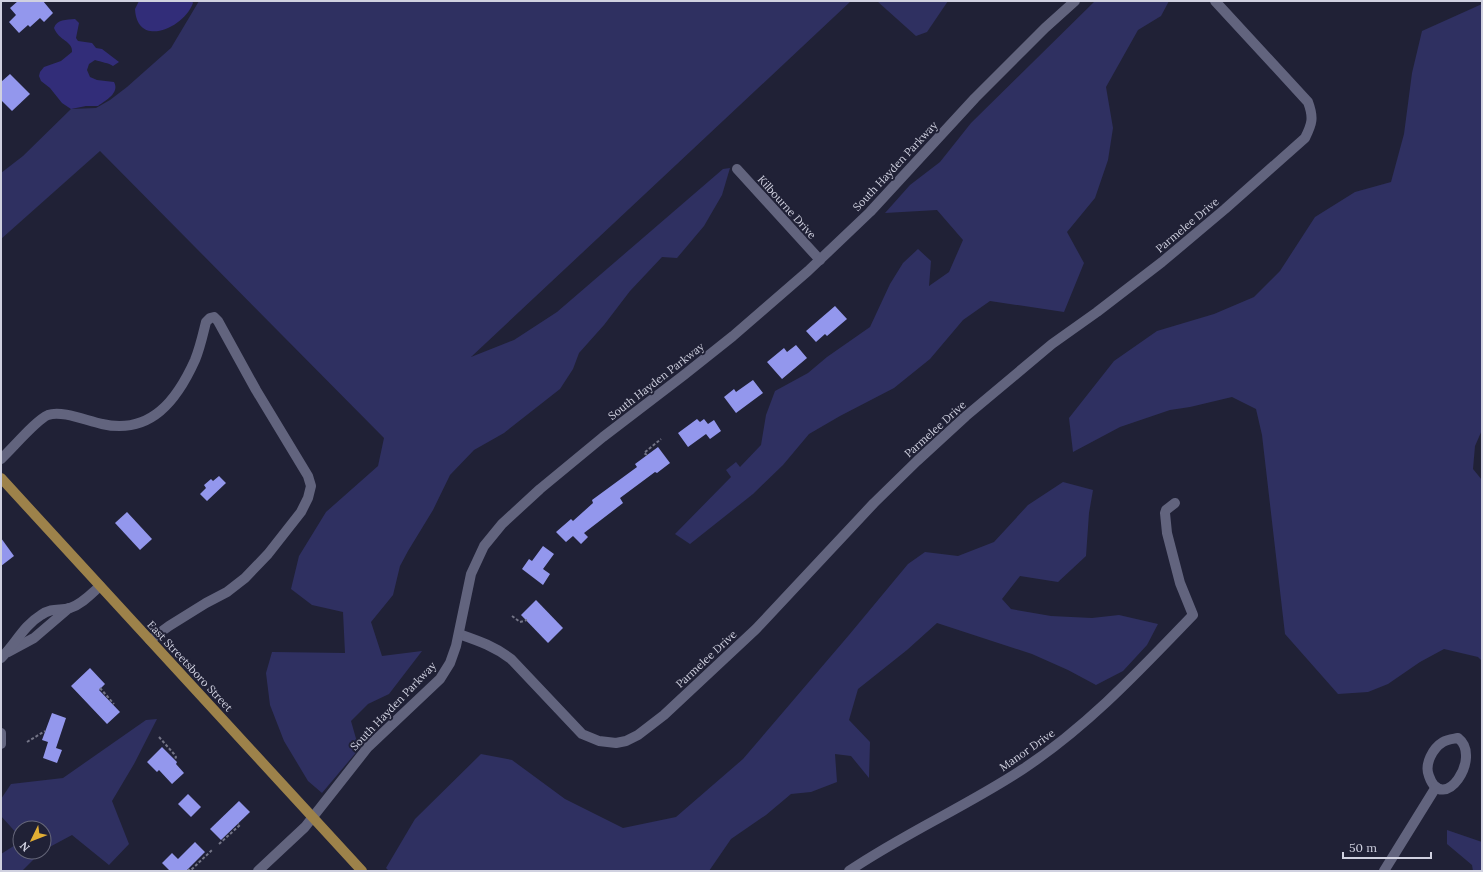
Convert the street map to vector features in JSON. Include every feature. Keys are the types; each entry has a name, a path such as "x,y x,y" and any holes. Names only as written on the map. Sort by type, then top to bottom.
{"main road":[{"name":"East Streetsboro Street","path":"1,478 362,871"}],"street":[{"name":"South Hayden Parkway","path":"258,871 305,827 368,747 440,679 450,663 459,634 471,574 484,546 502,524 540,489 603,437 757,317 820,260 870,212 975,98 1045,28 1075,1"},
{"name":"Parmelee Drive","path":"459,634 488,644 511,659 582,734 599,741 616,743 626,741 638,736 664,715 756,629 874,503 966,416 1052,344 1097,312 1162,262 1226,209 1305,138 1312,124 1311,110 1308,102 1215,1"},
{"name":"Kilbourne Drive","path":"737,169 820,260"},
{"path":"1,459 39,421 48,415 61,414 104,425 121,427 138,424 160,412 171,401 184,381 195,358 206,322 210,318 214,317 218,321 256,390 308,476 311,486 308,498 301,512 268,554 245,578 226,592 169,626 150,640"},
{"name":"Manor Drive","path":"848,871 906,835 978,797 1024,768 1059,743 1087,721 1127,683 1193,615 1180,583 1167,533 1165,513 1166,510 1175,503"},
{"path":"4,655 34,638 69,608 89,597 100,586"},
{"path":"4,655 23,631 35,619 49,610 69,608"},
{"path":"1,733 1,744"},
{"path":"1458,738 1466,742 1472,748 1475,757 1471,772 1466,780 1460,786 1453,789 1444,790 1436,787 1428,775 1428,764 1437,747 1450,739 1458,738"},
{"path":"1384,871 1436,787"}],"path":[{"path":"647,455 644,452 662,439"},
{"path":"512,616 520,622 527,620"},
{"path":"100,688 114,704"},
{"path":"27,742 45,731"},
{"path":"159,738 174,754 176,757 175,759"},
{"path":"219,844 240,825 238,824"},
{"path":"188,869 190,871 212,850"}],"shaded area":[{"path":"139,1 192,1 193,3 188,12 180,20 161,30 152,31 144,28 138,21 135,9"},
{"path":"199,1 851,1 471,357 514,340 557,312 723,169 730,168 722,195 704,226 677,258 662,257 630,291 604,325 579,353 573,369 560,389 504,433 474,450 450,475 433,510 400,566 393,595 371,622 382,656 422,651 389,694 368,704 351,721 359,749 322,793 308,781 284,741 270,705 266,673 272,652 345,653 343,612 312,605 291,589 299,556 326,512 378,466 384,438 100,151 1,239 1,173 23,156 71,109 96,108 110,100 127,87 171,48"},
{"path":"877,1 948,1 927,32 916,36"},
{"path":"1095,1 1169,1 1161,16 1138,30 1106,87 1113,128 1108,160 1095,198 1067,232 1084,263 1064,312 990,301 963,320 930,359 894,388 809,434 783,465 753,494 690,544 675,534 731,477 726,470 736,462 740,467 761,445 766,415 775,391 808,373 827,357 870,327 890,284 903,263 918,249 931,261 929,286 949,272 963,240 937,210 885,213 910,185 940,162 971,123"},
{"path":"1482,4 1482,430 1475,446 1473,469 1482,480 1482,661 1478,657 1444,649 1420,662 1388,684 1368,692 1338,694 1285,634 1262,435 1256,409 1232,397 1170,410 1120,427 1073,452 1069,418 1114,361 1157,331 1214,314 1254,297 1280,271 1315,217 1355,192 1391,182 1404,134 1412,73 1422,31"},
{"path":"75,19 79,23 76,38 78,41 92,43 96,48 102,49 119,62 113,66 95,60 89,64 87,70 90,77 97,80 114,82 114,93 98,106 86,106 71,109 62,103 50,88 41,81 39,76 44,67 61,61 72,52 70,45 59,36 54,28 60,21"},
{"path":"1063,482 1093,490 1089,513 1086,556 1058,582 1020,576 1002,599 1011,609 1051,616 1092,618 1119,615 1158,624 1147,645 1123,671 1096,685 1068,670 1032,654 937,623 907,650 858,689 849,720 870,742 869,778 851,756 835,754 837,782 811,792 791,794 766,815 731,839 709,871 389,871 386,868 415,819 481,754 512,760 565,799 623,828 676,817 743,759 908,564 925,552 958,556 994,542 1028,505"},
{"path":"157,719 134,764 112,801 129,844 109,865 72,835 52,846 52,820 12,820 12,828 1,816 1,799 11,784 63,778 146,720"},
{"path":"1447,830 1482,842 1482,871 1473,871 1472,865 1447,844"},
{"path":"12,847 12,860 33,860 22,871 1,871 1,854"}],"building":[{"path":"18,1 43,1 53,13 44,22 40,18 30,27 28,25 19,33 9,22 16,15 10,8"},
{"path":"10,74 30,94 12,111 1,100 1,82"},
{"path":"835,306 847,319 827,336 825,334 816,342 806,331"},
{"path":"796,345 807,358 782,379 767,362 784,348 787,352"},
{"path":"753,380 763,393 736,413 724,397 734,389 736,392"},
{"path":"697,419 700,422 704,419 708,424 714,420 721,431 710,439 706,434 688,447 678,433"},
{"path":"658,447 670,463 657,473 655,472 620,498 623,503 584,533 588,537 581,544 573,536 566,542 556,532 571,519 573,521 593,503 592,500 637,467 635,464"},
{"path":"219,476 226,483 207,501 200,494 206,488 204,485 211,479 213,481"},
{"path":"127,512 152,539 140,550 115,523"},
{"path":"1,538 14,556 1,566"},
{"path":"543,546 554,554 543,569 550,574 543,585 522,569 529,559 532,561"},
{"path":"536,600 563,628 548,643 521,615"},
{"path":"90,668 105,684 99,690 120,712 107,724 71,686"},
{"path":"52,713 66,718 56,748 62,750 57,763 43,758 48,742 42,740"},
{"path":"162,747 177,762 176,764 184,773 172,784 159,770 157,772 147,762"},
{"path":"188,794 201,807 191,817 178,804"},
{"path":"239,801 250,812 221,840 210,829"},
{"path":"195,842 205,852 186,871 170,871 162,863 172,853 178,859"}]}
